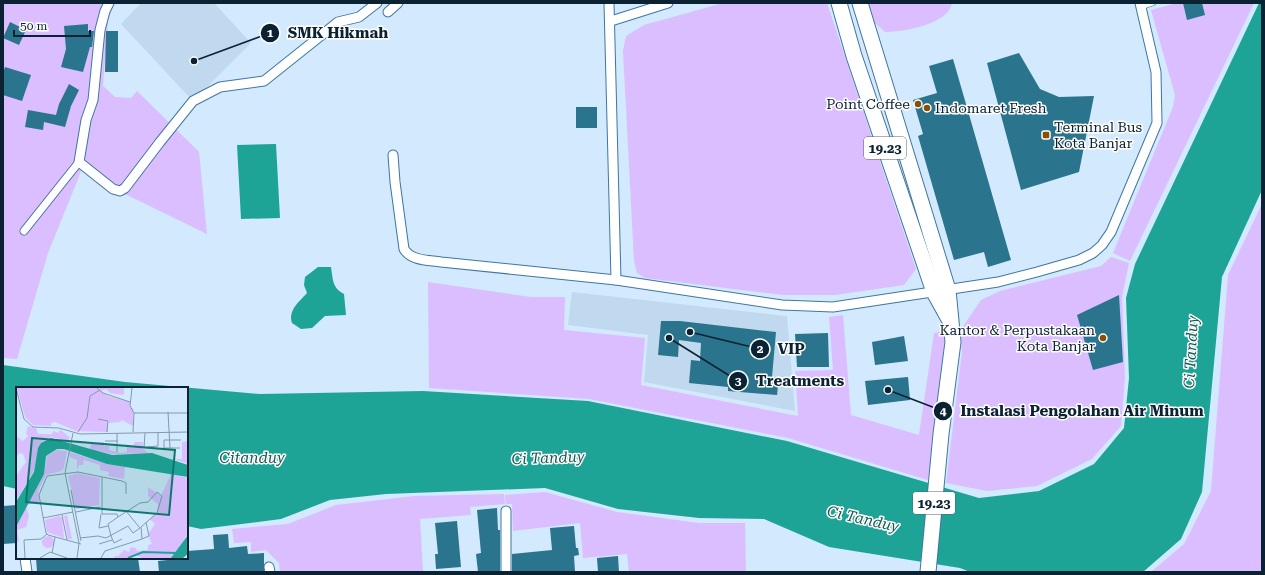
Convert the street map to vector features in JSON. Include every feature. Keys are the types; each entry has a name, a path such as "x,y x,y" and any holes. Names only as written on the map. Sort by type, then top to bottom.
{"main road":[{"name":"19.23","path":"839,3 854,56 952,323 952,358 941,434 928,572"},
{"name":"19.23","path":"860,3 933,245 941,291"}],"street":[{"path":"24,231 79,162 86,120 93,100 100,30 105,10 110,3"},
{"path":"79,162 113,189 120,191 126,188 193,101 220,87 264,81 338,22 359,17 377,3"},
{"path":"388,12 398,3"},
{"path":"609,3 616,280"},
{"path":"610,21 668,3"},
{"path":"393,155 394,182 404,249 407,254 412,257 441,262 616,280 785,305 833,307 998,282 1079,260 1097,249 1111,232 1157,123 1156,72 1140,5"},
{"path":"506,511 506,572"},
{"path":"25,559 27,572"}],"lane":[{"path":"1140,5 1153,3"}],"shaded area":[{"path":"3,3 114,3 108,21 103,86 115,97 131,98 137,91 199,152 207,234 123,193 120,187 83,163 48,253 17,359 3,358"},
{"path":"141,3 214,3 251,43 193,101 121,24"},
{"path":"723,3 827,3 916,269 904,285 835,295 783,295 645,278 637,273 634,261 623,51 626,36 644,25"},
{"path":"868,3 952,3 949,10 943,16 934,21 913,28 885,32 874,22"},
{"path":"1177,3 1254,3 1130,261 1113,253 1173,107 1175,95 1151,10"},
{"path":"1262,204 1262,572 1151,572 1184,544 1211,491 1228,275"},
{"path":"1111,257 1129,263 1122,297 1125,377 1121,426 1092,459 1037,486 987,491 946,483 962,352 960,331 981,300 1000,291 1101,266"},
{"path":"428,282 531,297 565,297 564,330 645,338 641,385 798,416 795,371 833,370 829,317 843,315 851,415 919,435 934,333 945,331 945,358 928,480 788,438 589,399 429,388"},
{"path":"572,292 787,316 795,411 644,382 648,335 568,325"},
{"path":"545,492 617,512 699,523 745,523 746,571 629,572 627,554 583,558 580,523 513,531 512,504 506,504 505,495"},
{"path":"504,494 505,504 470,507 471,515 420,519 423,572 280,572 279,563 266,550 251,552 251,542 234,543 232,529 288,524 336,505 415,496"}],"water":[{"name":"Citanduy","path":"1259,3 1262,3 1262,190 1222,277 1202,492 1181,539 1143,572 970,572 960,568 829,547 764,519 699,518 618,509 545,488 386,494 330,500 281,519 201,529 188,526 188,388 260,394 423,391 588,401 787,441 979,498 1039,491 1094,464 1124,428 1129,378 1126,298 1135,264"},
{"path":"276,144 280,218 241,219 237,145"},
{"path":"318,267 331,267 335,286 344,294 346,315 325,316 312,328 301,329 292,323 291,318 293,310 307,293 304,285 305,277"},
{"name":"Citanduy","path":"3,365 125,382 181,387 16,387 16,489 3,486"}],"building":[{"path":"1183,3 1202,3 1205,15 1187,20"},
{"path":"10,22 26,30 19,45 3,38"},
{"path":"88,24 88,31 94,31 92,47 90,47 83,72 61,67 66,49 64,26"},
{"path":"106,31 118,31 118,72 105,72"},
{"name":"Terminal Bus Kota Banjar","path":"1019,53 1040,89 1059,97 1094,96 1079,172 1021,190 987,63"},
{"path":"953,59 1011,260 988,267 984,252 954,260 918,136 923,134 913,100 937,93 929,66"},
{"path":"5,67 31,75 22,101 3,95 3,73"},
{"path":"69,84 79,90 71,106 65,127 44,122 43,130 25,127 28,110 56,115 59,104"},
{"path":"576,107 597,107 597,128 576,128"},
{"name":"Kantor & Perpustakaan Kota Banjar","path":"1119,295 1123,362 1093,370 1077,315"},
{"path":"661,321 680,321 776,332 772,377 779,377 777,395 728,391 728,387 689,383 691,360 700,361 701,343 679,340 678,357 658,355"},
{"path":"828,333 829,367 797,367 795,334"},
{"path":"904,336 908,361 875,365 872,342"},
{"path":"908,377 910,400 868,405 865,381"},
{"path":"16,505 16,543 3,544 3,506"},
{"path":"497,508 498,530 500,530 500,572 478,572 476,554 481,553 477,510"},
{"path":"457,521 461,567 436,569 435,554 438,554 435,523"},
{"path":"574,526 576,548 578,548 579,555 574,556 575,572 512,572 512,554 552,550 550,528"},
{"path":"228,534 229,548 247,546 248,554 264,553 264,572 159,572 158,561 188,559 188,551 214,549 213,535"},
{"path":"618,556 619,572 598,572 597,558"},
{"path":"36,559 138,559 140,572 37,572"}],"place":[{"name":"SMK Hikmah","path":"194,61"},
{"name":"Point Coffee","path":"918,104"},
{"name":"Indomaret Fresh","path":"927,108"},
{"name":"Terminal Bus Kota Banjar","path":"1046,135"},
{"name":"VIP","path":"690,332"},
{"name":"Treatments","path":"669,338"},
{"name":"Kantor & Perpustakaan Kota Banjar","path":"1103,338"},
{"name":"Instalasi Pengolahan Air Minum","path":"888,390"}],"water label":[{"name":"Ci Tanduy","path":"1191,352"},
{"name":"Ci Tanduy","path":"548,458"},
{"name":"Ci Tanduy","path":"863,519"}]}
